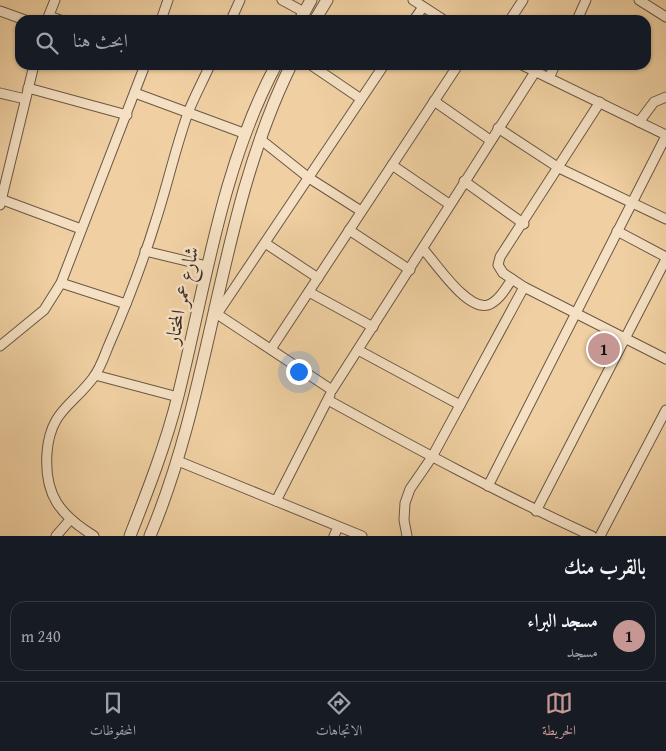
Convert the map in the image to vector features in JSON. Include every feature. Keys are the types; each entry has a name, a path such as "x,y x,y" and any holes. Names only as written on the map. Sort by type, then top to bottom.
{"street":[{"path":"49,15 55,0"},
{"path":"163,15 168,0"},
{"path":"233,15 240,0"},
{"path":"282,0 301,15"},
{"path":"303,15 311,0"},
{"path":"318,15 327,0"},
{"path":"414,0 436,15"},
{"path":"513,15 523,0"},
{"path":"579,15 586,0"},
{"path":"639,0 666,17"},
{"path":"417,15 423,7"},
{"path":"0,11 15,16"},
{"path":"33,70 1,202 81,229"},
{"path":"0,346 44,310 62,283 143,70"},
{"path":"94,536 69,521 55,502 48,476 47,453 52,429 62,409 83,391 95,375 126,304 145,251 188,114 208,70"},
{"name":"شارع عمر المختار","path":"130,536 156,468 178,397 217,222 246,134 274,70"},
{"name":"شارع عمر المختار","path":"150,536 178,461 215,313 234,227 260,139 289,70"},
{"path":"318,70 361,99"},
{"path":"332,390 215,313 265,243 381,70"},
{"path":"271,349 455,70"},
{"path":"488,486 574,313 666,136 532,70"},
{"path":"549,78 553,70"},
{"path":"276,501 332,390 410,270 490,140 536,72"},
{"path":"28,88 126,115"},
{"path":"0,93 25,99"},
{"path":"135,93 246,134"},
{"path":"640,122 654,102 666,97"},
{"path":"434,101 490,140"},
{"path":"600,102 524,224 500,257 498,265 502,272 524,287 666,359"},
{"path":"498,128 559,168 666,220"},
{"path":"260,139 309,178 361,210"},
{"path":"392,165 450,204"},
{"path":"464,181 524,224"},
{"path":"217,222 234,227"},
{"path":"349,230 410,270"},
{"path":"536,511 666,258 618,231"},
{"path":"265,243 318,278"},
{"path":"423,249 461,295 478,304 488,305 497,300 512,279"},
{"path":"145,251 206,266"},
{"path":"62,283 126,304"},
{"path":"407,536 404,520 405,503 410,489 432,457 524,287"},
{"path":"309,292 373,327"},
{"path":"358,350 460,405"},
{"path":"95,375 178,397"},
{"path":"328,400 536,511 592,536"},
{"path":"600,536 666,410"},
{"path":"178,461 362,536"},
{"path":"56,536 69,521"},
{"path":"334,536 338,527"}],"place":[{"name":"مسجد البراء","path":"604,349"}]}
